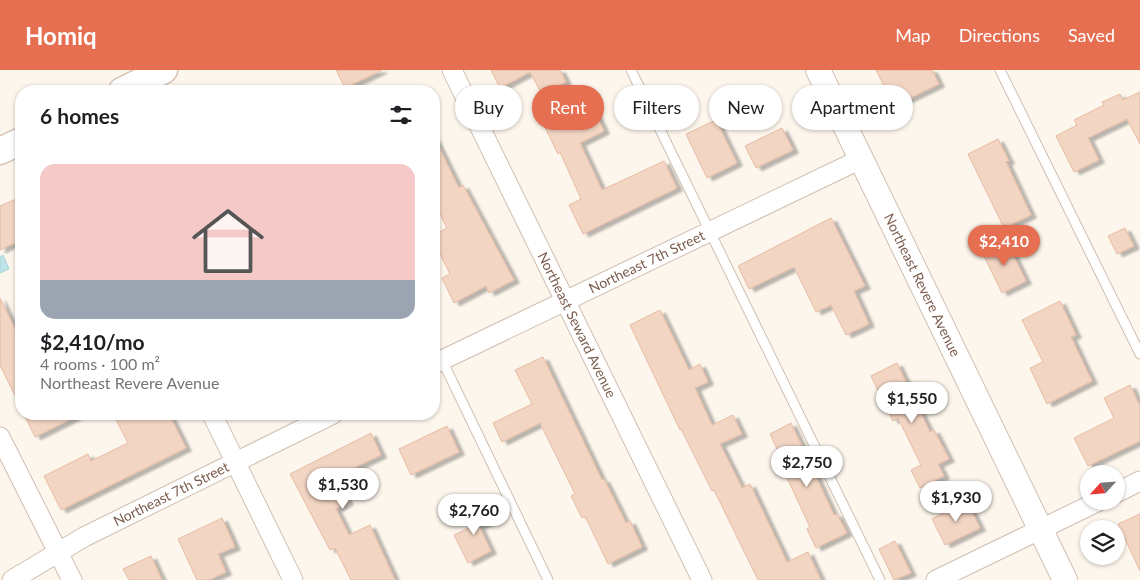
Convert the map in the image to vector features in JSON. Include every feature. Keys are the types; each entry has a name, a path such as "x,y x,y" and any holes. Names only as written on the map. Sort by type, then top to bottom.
{"main road":[{"path":"134,85 164,70"},
{"path":"0,151 15,144"}],"street":[{"name":"Northeast Seward Avenue","path":"452,70 702,580"},
{"name":"Northeast Revere Avenue","path":"818,70 1065,580"},
{"name":"Northeast 7th Street","path":"440,361 861,159"},
{"path":"215,420 293,580"},
{"name":"Northeast 7th Street","path":"12,580 84,537 321,420"},
{"path":"0,437 39,518 72,580"},
{"path":"1125,489 1140,482"},
{"path":"936,580 1081,510"}],"lane":[{"path":"631,70 880,580"},
{"path":"1000,70 1140,354"},
{"path":"440,366 548,580"}],"water":[{"path":"3,255 9,269 0,273 0,257"}],"building":[{"path":"336,70 382,70 351,85 344,85"},
{"path":"491,70 560,70 566,82 559,85 537,85 530,72 506,85 498,85"},
{"path":"876,70 932,70 939,84 913,97 913,85 884,85"},
{"path":"1140,92 1140,144 1127,119 1088,138 1099,160 1074,172 1056,136 1077,125 1074,120 1104,105 1102,102 1120,94 1123,100"},
{"path":"709,123 709,130 721,130 737,163 707,178 686,134 699,130 699,128"},
{"path":"782,128 793,150 756,168 745,146 778,130 782,130"},
{"path":"546,130 604,130 580,143 602,190 664,161 677,188 583,234 569,205 581,199 560,152 558,154"},
{"path":"998,139 1009,161 1006,162 1031,215 1004,228 968,154"},
{"path":"440,149 459,188 463,185 514,280 489,293 486,286 454,303 442,278 450,274 440,254 440,232 447,228 440,214"},
{"path":"15,200 15,243 0,250 0,206"},
{"path":"831,218 865,286 854,291 869,324 846,335 831,305 816,312 794,267 749,289 738,266"},
{"path":"1125,228 1134,246 1117,254 1108,236"},
{"path":"1007,242 1026,281 1002,293 983,254"},
{"path":"0,298 15,329 15,396 0,365"},
{"path":"1060,301 1076,335 1071,337 1092,381 1047,404 1030,368 1043,362 1022,320"},
{"path":"660,310 689,370 700,364 708,382 695,388 712,425 733,415 742,434 720,444 742,488 750,484 787,562 808,552 821,580 758,580 714,490 712,491 680,430 630,325"},
{"path":"543,357 602,480 604,479 626,523 630,521 642,547 608,564 585,516 582,518 571,496 575,494 540,423 502,442 493,423 532,404 515,370"},
{"path":"897,363 930,432 934,430 949,459 938,464 944,476 920,488 911,470 921,465 898,418 893,421 871,376"},
{"path":"1130,385 1140,406 1140,441 1088,465 1074,438 1114,418 1104,398"},
{"path":"27,420 69,420 35,437"},
{"path":"116,420 172,420 186,448 61,510 44,476 88,454 91,461 128,443"},
{"path":"791,423 834,515 837,514 847,533 816,548 807,529 810,527 782,467 785,466 770,434"},
{"path":"447,426 459,452 411,475 399,449"},
{"path":"371,433 381,455 335,477 348,502 336,509 349,535 370,525 395,580 351,580 335,548 330,550 290,474"},
{"path":"967,501 980,528 945,545 932,519"},
{"path":"483,506 490,521 479,526 491,551 468,563 454,535 469,528 463,515"},
{"path":"1140,514 1140,571 1125,539 1125,521"},
{"path":"222,518 235,547 218,554 226,572 209,580 197,580 178,539"},
{"path":"895,541 911,573 894,580 879,549"},
{"path":"151,556 162,580 129,580 123,569"}]}
